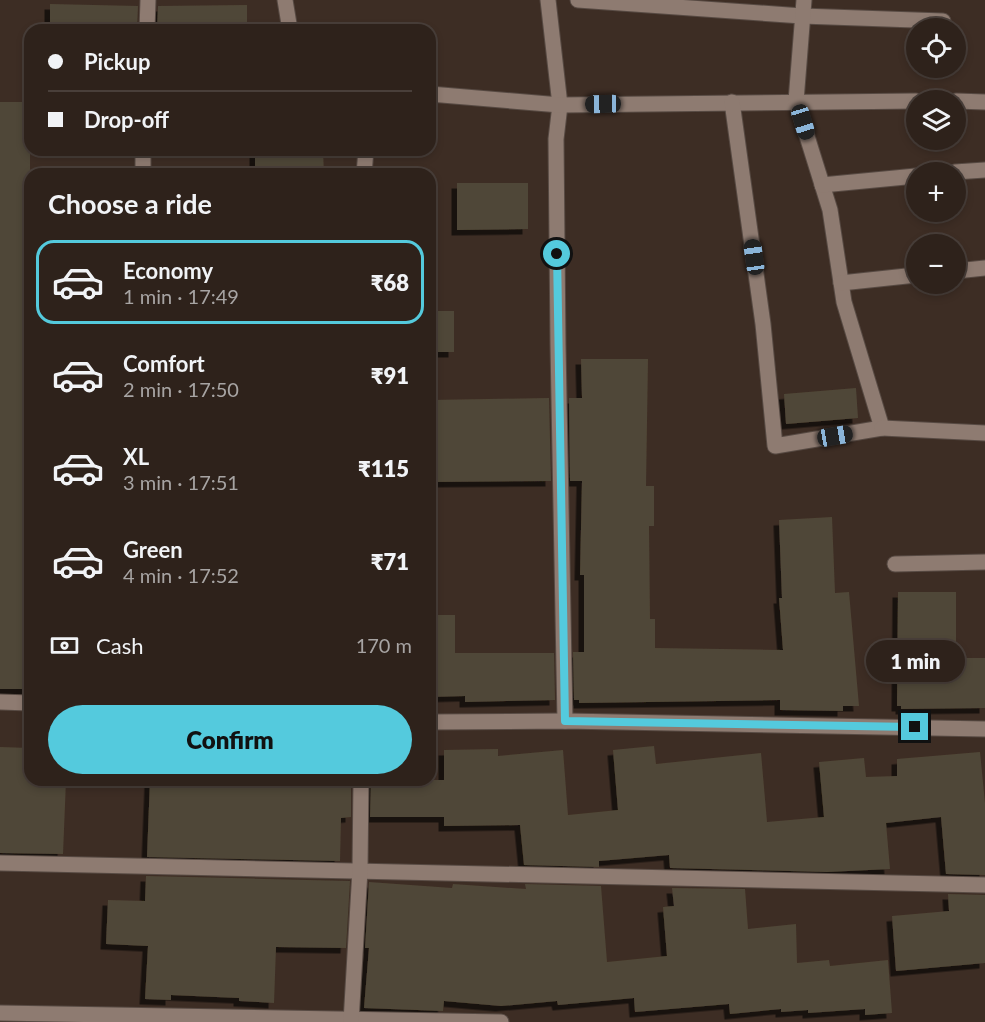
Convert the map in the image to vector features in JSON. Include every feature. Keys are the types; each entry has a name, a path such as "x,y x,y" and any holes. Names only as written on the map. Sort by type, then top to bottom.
{"street":[{"path":"147,24 148,0"},
{"path":"285,0 289,24"},
{"path":"549,0 560,105 556,139 557,334 565,721"},
{"path":"578,0 801,16 906,20"},
{"path":"804,0 796,101 830,210 844,302 882,428"},
{"path":"436,95 560,105 906,101"},
{"path":"966,101 985,102"},
{"path":"732,102 763,324 775,446 882,428 985,433"},
{"path":"966,171 985,170"},
{"path":"822,185 906,177"},
{"path":"966,270 985,268"},
{"path":"841,283 906,276"},
{"path":"896,564 985,562"},
{"path":"0,702 24,703"},
{"path":"436,722 565,721 985,729"},
{"path":"352,1021 360,870 361,786"},
{"path":"0,863 985,885"},
{"path":"0,1013 501,1022"}],"building":[{"path":"50,4 138,6 137,24 50,24"},
{"path":"247,5 247,24 157,24 158,6"},
{"path":"0,102 24,102 24,156 30,156 30,168 24,168 24,689 0,689"},
{"path":"255,156 323,156 324,168 255,168"},
{"path":"457,183 528,183 528,229 457,230"},
{"path":"436,311 454,311 454,352 436,352"},
{"path":"581,359 648,359 646,486 654,486 654,526 649,526 650,619 655,619 655,648 783,650 779,598 782,598 779,520 832,517 835,593 849,592 859,706 843,706 843,711 780,710 780,700 579,703 579,700 574,700 573,652 584,652 584,575 580,575 582,481 570,481 569,398 582,398"},
{"path":"856,388 858,418 786,424 784,394"},
{"path":"549,398 551,481 436,482 436,400"},
{"path":"898,592 956,592 956,658 985,658 985,708 901,709 901,706 897,706"},
{"path":"436,615 455,615 455,653 554,653 555,700 465,702 465,696 436,697"},
{"path":"654,746 656,764 761,753 767,822 824,817 819,762 864,758 866,777 897,776 897,759 980,752 985,803 985,875 946,874 941,817 886,823 890,869 827,872 670,868 669,855 599,861 599,867 524,865 520,825 444,826 444,817 370,817 371,786 436,786 436,780 444,780 444,750 498,749 498,756 563,750 568,815 618,810 613,750"},
{"path":"0,747 24,748 24,786 66,786 63,854 0,853"},
{"path":"150,786 351,786 351,817 341,818 340,861 147,857"},
{"path":"146,876 350,881 346,948 276,947 274,1003 239,1001 239,998 171,995 171,1000 145,999 148,946 106,944 108,900 145,901"},
{"path":"369,882 452,888 453,884 526,889 525,884 601,886 607,962 667,956 663,907 674,906 672,888 745,889 748,929 796,924 797,963 829,960 830,966 888,960 892,1013 865,1015 865,1009 808,1013 808,1010 781,1012 781,1009 730,1014 729,1004 635,1012 634,998 558,1005 557,1001 501,1006 444,1001 443,1011 364,1008 369,948 365,948"},
{"path":"948,894 985,895 985,963 896,971 892,916 949,911"}],"route":[{"path":"557,254 565,721 915,727"}]}
